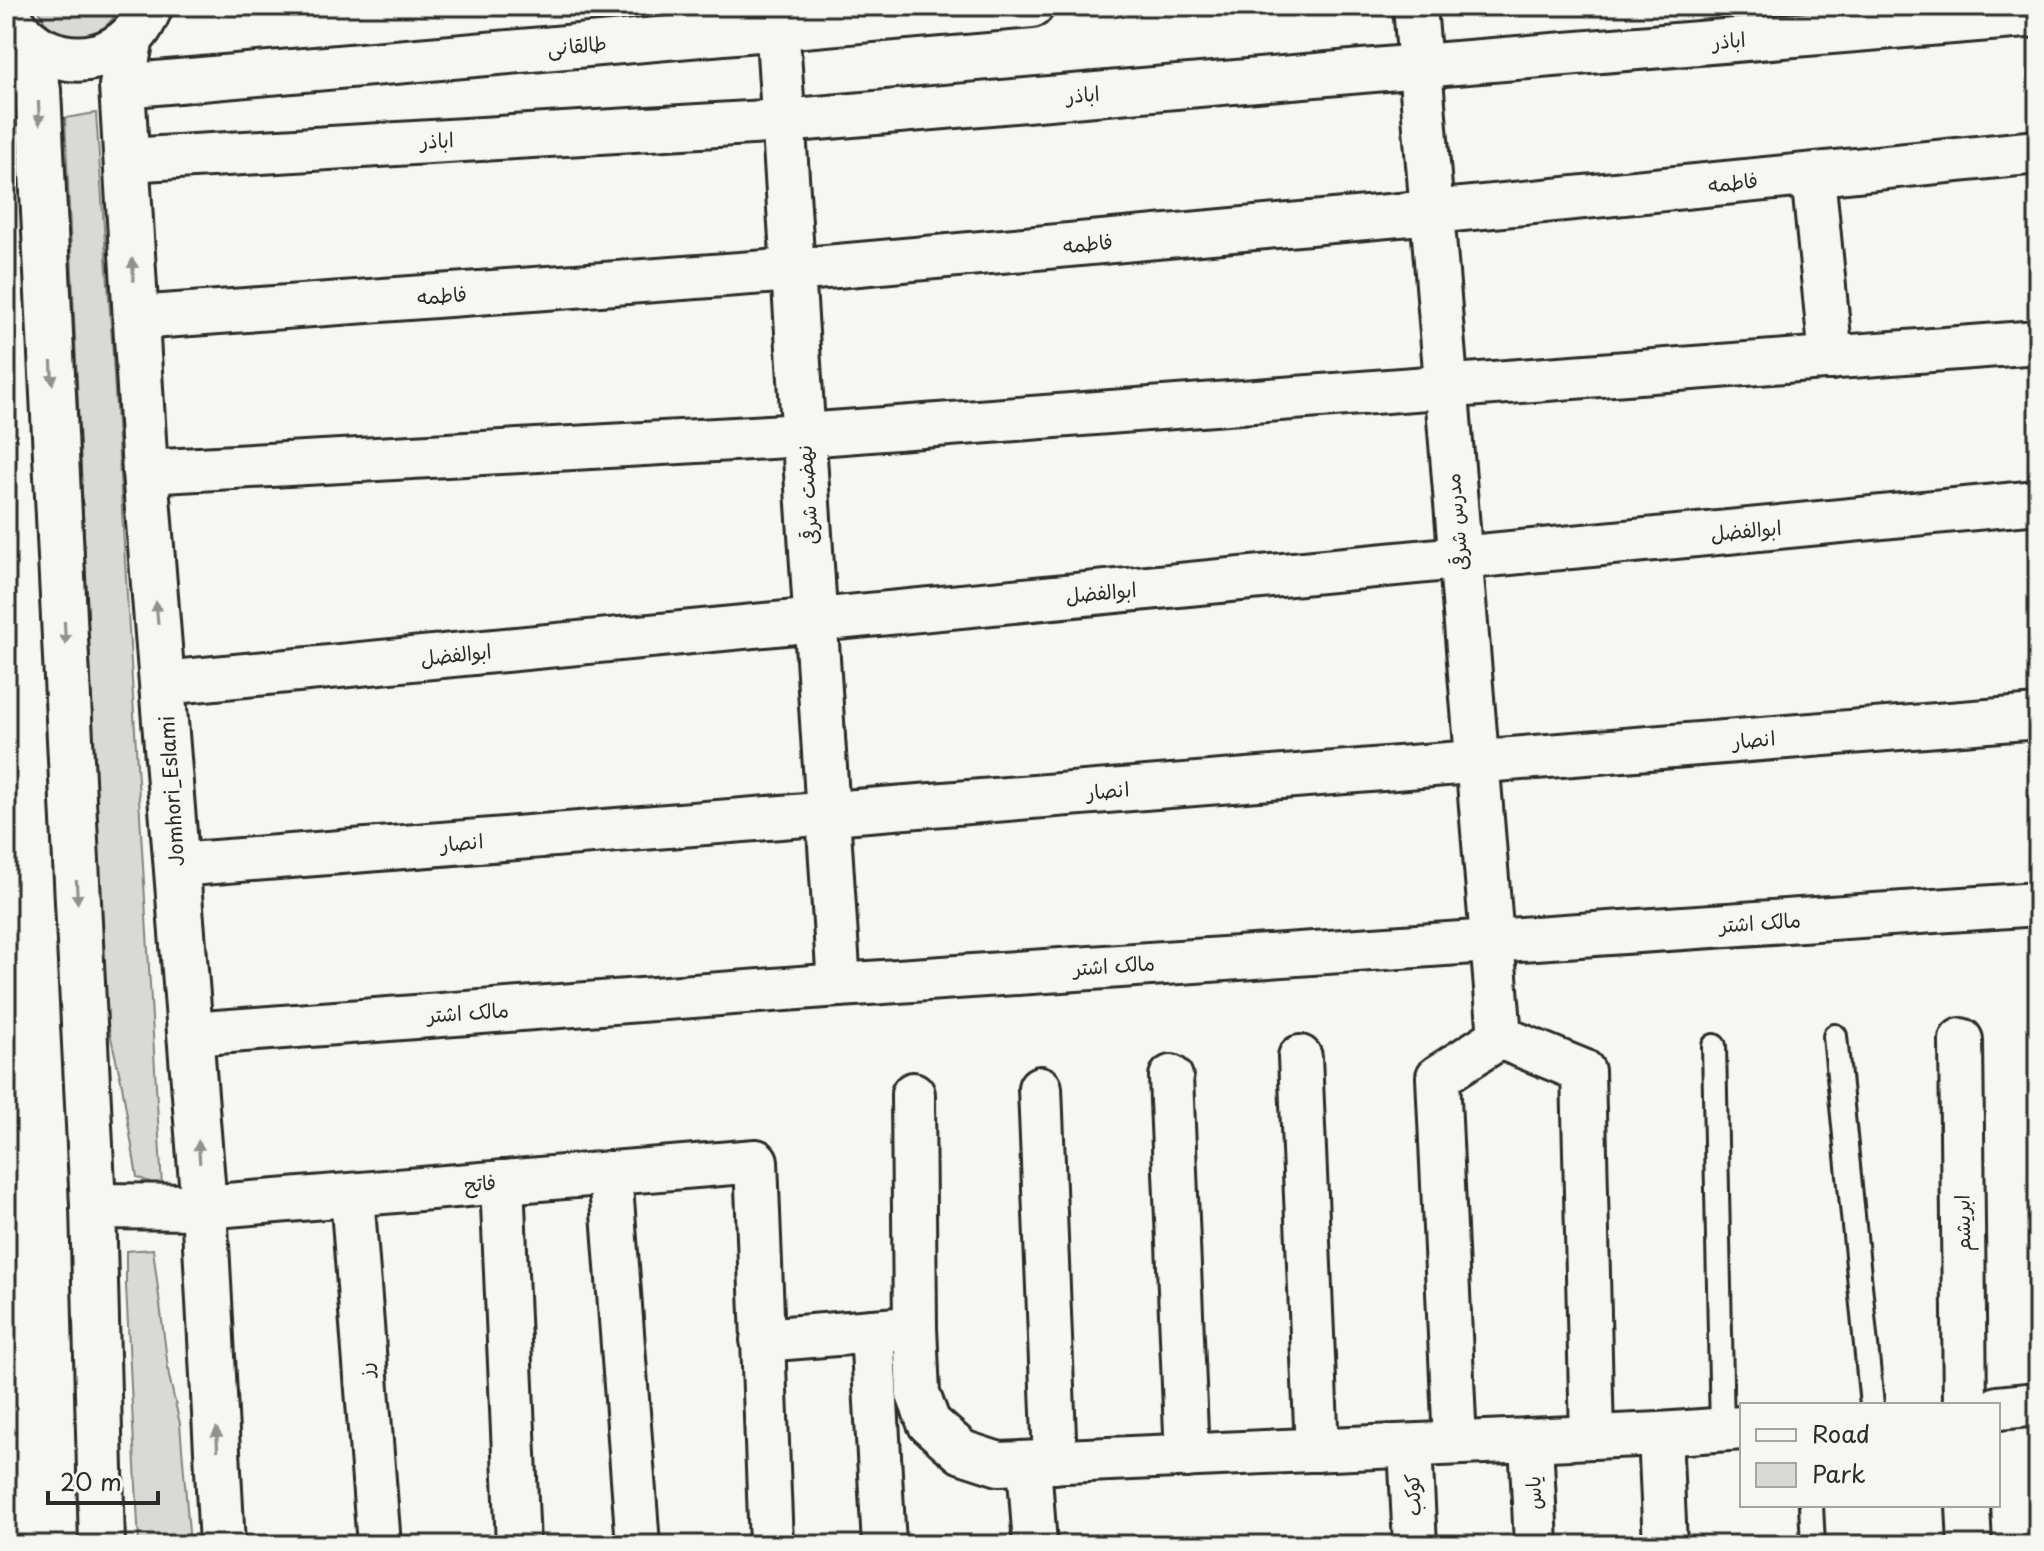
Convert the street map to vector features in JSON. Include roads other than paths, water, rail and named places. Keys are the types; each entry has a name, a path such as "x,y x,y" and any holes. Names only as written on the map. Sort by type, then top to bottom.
{"main road":[{"path":"11,22 43,51 65,59 89,59 112,52 140,22"},
{"path":"11,22 38,90 93,1206 102,1545"},
{"name":"Jomhori_Eslami","path":"140,22 122,86 145,472 204,1207 222,1545"},
{"path":"93,1206 204,1207"}],"street":[{"name":"طالقانی","path":"122,86 777,17 1032,6"},
{"name":"مدرس شرقی","path":"1415,6 1500,1037"},
{"name":"اباذر","path":"127,160 783,121 2038,15"},
{"name":"نهضت شرقی","path":"777,17 839,985"},
{"name":"فاطمه","path":"136,318 793,270 1432,212 2038,152"},
{"path":"1813,175 1831,358"},
{"path":"145,472 804,435 2038,342"},
{"name":"ابوالفضل","path":"163,683 2038,502"},
{"name":"انصار","path":"177,865 2038,717"},
{"name":"مالک اشتر","path":"190,1034 839,985 2038,904"},
{"path":"1455,1443 1438,1077 1500,1037 1583,1071 1592,1437"},
{"name":"ابریشم","path":"1961,1040 1965,1403"},
{"path":"1300,1057 1317,1450"},
{"path":"1171,1077 1187,1456"},
{"path":"1035,1545 1042,1462 1040,1088"},
{"path":"913,1094 918,1394 929,1423 962,1452 999,1464 1732,1429"},
{"name":"فاتح","path":"204,1207 756,1161 762,1340"},
{"path":"610,1173 638,1545"},
{"path":"502,1182 518,1545"},
{"name":"رز","path":"352,1195 379,1545"},
{"path":"771,1545 762,1340 915,1328"},
{"path":"872,1331 884,1545"},
{"path":"2000,1408 2038,1404"},
{"path":"1660,1434 1665,1545"},
{"name":"یاس","path":"1531,1440 1536,1545"},
{"name":"کوکب","path":"1410,1446 1415,1545"},
{"path":"1968,1507 1970,1545"}],"lane":[{"path":"1835,1036 1872,1403"},
{"path":"1714,1046 1732,1429"},
{"path":"1811,1507 1813,1545"}]}
